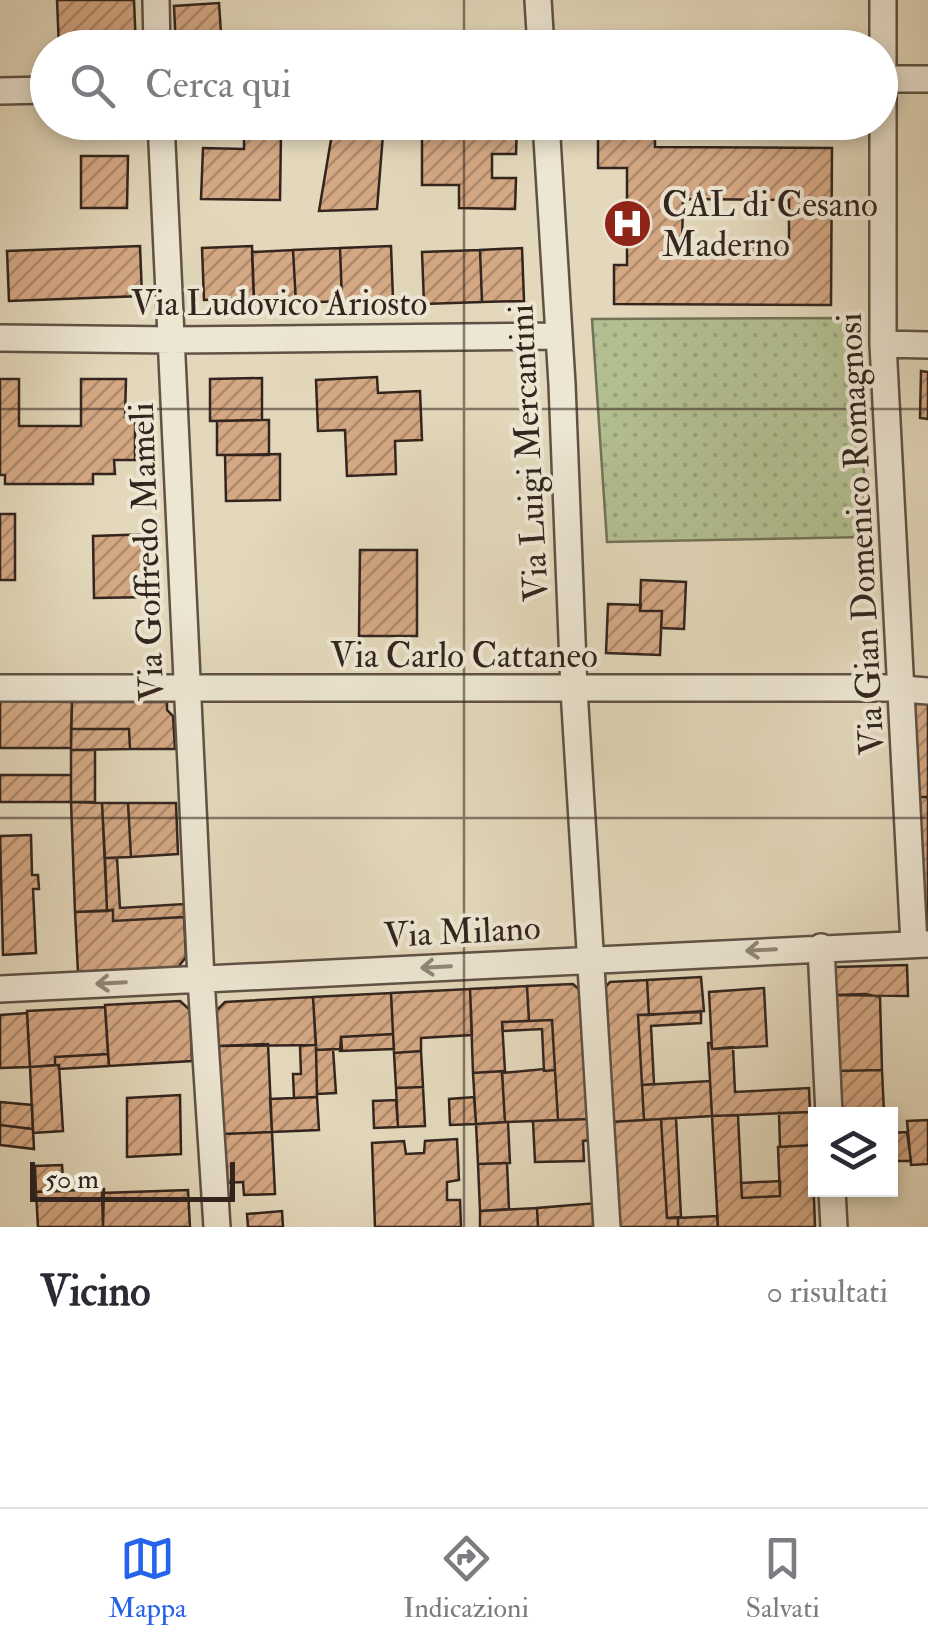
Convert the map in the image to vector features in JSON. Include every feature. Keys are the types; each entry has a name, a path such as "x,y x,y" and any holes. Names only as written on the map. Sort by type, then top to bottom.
{"street":[{"path":"156,0 157,30"},
{"path":"538,0 540,30"},
{"name":"Via Gian Domenico Romagnosi","path":"883,0 883,30"},
{"path":"898,79 928,80"},
{"path":"0,91 30,90"},
{"name":"Via Goffredo Mameli","path":"162,140 201,979 218,1227"},
{"name":"Via Luigi Mercantini","path":"547,140 574,690 607,1227"},
{"name":"Via Gian Domenico Romagnosi","path":"882,140 884,344 915,690 921,944"},
{"name":"Via Ludovico Ariosto","path":"0,338 559,336"},
{"path":"884,344 928,345"},
{"name":"Via Carlo Cattaneo","path":"0,688 915,690"},
{"name":"Via Milano","path":"0,989 921,944"},
{"path":"821,947 829,1107"},
{"path":"832,1197 834,1227"}],"green space":[{"path":"859,318 866,537 607,542 592,319"}],"building":[{"path":"57,0 134,0 135,30 58,30"},
{"path":"219,3 221,30 175,30 174,6"},
{"path":"244,140 281,140 280,200 201,199 203,148 244,149"},
{"path":"331,140 383,140 377,209 319,211"},
{"path":"422,140 516,140 516,154 492,154 492,178 516,178 515,209 459,208 459,185 422,185"},
{"path":"598,140 655,140 655,147 832,148 831,305 614,304 614,265 627,265 627,168 598,168","holes":["683,199 789,200 789,248 682,247"]},
{"path":"81,156 128,156 127,208 81,208"},
{"path":"140,246 142,296 9,301 7,251"},
{"path":"252,246 254,298 204,300 202,248"},
{"path":"391,246 393,299 342,301 340,248"},
{"path":"340,248 342,301 296,303 293,250"},
{"path":"522,248 524,301 482,302 480,250"},
{"path":"293,250 296,303 254,305 252,252"},
{"path":"480,250 482,302 424,304 422,252"},
{"path":"921,371 928,372 928,419 920,418"},
{"path":"377,377 378,393 420,391 422,440 395,441 396,474 347,476 345,430 318,431 316,380"},
{"path":"262,378 262,420 210,421 210,379"},
{"path":"0,379 19,379 19,426 81,426 81,379 126,379 125,417 135,417 135,460 114,460 115,474 93,474 93,484 5,484 5,475 0,475"},
{"path":"269,420 269,455 217,455 217,421"},
{"path":"280,454 280,500 226,501 225,455"},
{"path":"0,514 15,514 15,580 0,580"},
{"path":"153,534 155,597 94,598 93,536"},
{"path":"360,550 417,550 417,636 359,636"},
{"path":"641,580 686,582 684,629 661,628 662,611 640,611"},
{"path":"608,604 641,605 640,611 662,611 660,655 606,653"},
{"path":"920,700 928,700 928,797 916,797 912,709"},
{"path":"0,701 72,702 71,748 0,748"},
{"path":"72,702 167,702 167,710 173,716 175,749 130,749 129,729 71,729"},
{"path":"71,729 129,729 130,749 71,750"},
{"path":"71,750 95,750 95,802 71,802"},
{"path":"0,775 71,775 71,802 0,802"},
{"path":"916,797 928,797 928,933 921,926"},
{"path":"71,802 102,803 107,911 75,912"},
{"path":"102,803 128,803 131,857 105,858"},
{"path":"128,803 176,803 178,854 131,857"},
{"path":"31,835 32,875 38,875 39,889 33,889 36,953 3,955 0,836"},
{"path":"105,858 117,858 120,908 184,904 184,917 113,921 113,910 107,911"},
{"path":"113,910 113,921 184,917 186,957 178,967 78,973 75,912"},
{"path":"907,965 908,996 836,995 835,967"},
{"path":"701,977 704,1011 649,1015 647,980"},
{"path":"647,980 649,1015 638,1015 644,1120 611,1122 603,990 610,982"},
{"path":"573,984 583,993 592,1119 558,1120 552,1020 529,1021 527,986"},
{"path":"527,986 529,1021 502,1022 505,1071 473,1073 470,989"},
{"path":"764,988 767,1046 712,1049 709,992"},
{"path":"470,989 472,1035 421,1038 421,1051 394,1053 391,993"},
{"path":"391,993 393,1034 341,1037 342,1049 316,1050 313,997"},
{"path":"836,995 880,997 882,1070 838,1071"},
{"path":"313,997 316,1045 218,1046 216,1011 225,1002"},
{"path":"180,1001 190,1010 192,1061 109,1066 105,1005"},
{"path":"105,1007 108,1054 55,1057 55,1065 30,1067 27,1011"},
{"path":"701,1012 701,1023 651,1026 654,1084 642,1085 638,1015"},
{"path":"27,1013 30,1067 0,1068 0,1015"},
{"path":"552,1020 555,1070 544,1071 542,1029 503,1031 502,1022"},
{"path":"393,1034 394,1049 340,1051 341,1037"},
{"path":"708,1043 712,1049 733,1047 735,1092 809,1088 808,1112 712,1116"},
{"path":"268,1044 272,1132 222,1134 218,1046"},
{"path":"316,1045 317,1097 294,1098 293,1074 301,1074 300,1046"},
{"path":"333,1049 336,1093 317,1094 316,1050"},
{"path":"421,1051 423,1087 396,1088 394,1053"},
{"path":"108,1054 109,1066 59,1069 55,1065 55,1057"},
{"path":"59,1065 63,1131 33,1133 30,1067"},
{"path":"555,1070 558,1120 505,1122 502,1073"},
{"path":"882,1070 884,1107 839,1107 838,1071"},
{"path":"502,1071 505,1122 476,1124 473,1073"},
{"path":"710,1081 712,1116 644,1120 642,1085"},
{"path":"423,1087 425,1126 398,1127 396,1088"},
{"path":"180,1095 181,1154 127,1157 127,1098"},
{"path":"317,1097 319,1130 272,1132 270,1099"},
{"path":"474,1097 476,1124 450,1125 449,1099"},
{"path":"396,1100 398,1127 374,1128 373,1101"},
{"path":"0,1102 32,1105 33,1129 0,1125"},
{"path":"808,1112 808,1145 780,1147 779,1113"},
{"path":"738,1115 742,1198 780,1196 778,1147 808,1145 808,1197 814,1197 815,1227 718,1227 712,1116"},
{"path":"676,1118 681,1217 667,1218 661,1119"},
{"path":"592,1119 593,1140 583,1141 584,1161 535,1162 533,1121"},
{"path":"661,1119 667,1218 678,1218 678,1227 617,1227 611,1122"},
{"path":"928,1120 928,1164 911,1165 907,1121"},
{"path":"508,1122 510,1163 478,1164 476,1124"},
{"path":"0,1125 33,1129 34,1149 0,1145"},
{"path":"272,1132 275,1194 244,1195 243,1182 224,1183 222,1134"},
{"path":"907,1132 911,1161 898,1161 898,1133"},
{"path":"457,1139 459,1180 447,1182 447,1200 460,1200 461,1227 375,1227 372,1143 404,1141 406,1154 424,1153 425,1141"},
{"path":"507,1163 509,1209 480,1211 478,1164"},
{"path":"62,1165 64,1191 36,1192 35,1166"},
{"path":"780,1181 780,1196 742,1198 741,1183"},
{"path":"104,1189 103,1227 38,1227 36,1192"},
{"path":"188,1190 190,1227 103,1227 102,1193"},
{"path":"597,1203 598,1227 538,1227 537,1208"},
{"path":"537,1208 538,1227 480,1227 480,1211"},
{"path":"282,1211 283,1227 248,1227 247,1214"},
{"path":"717,1216 718,1227 678,1227 678,1218"}],"place":[{"name":"CAL di Cesano Maderno","path":"627,224"}]}
